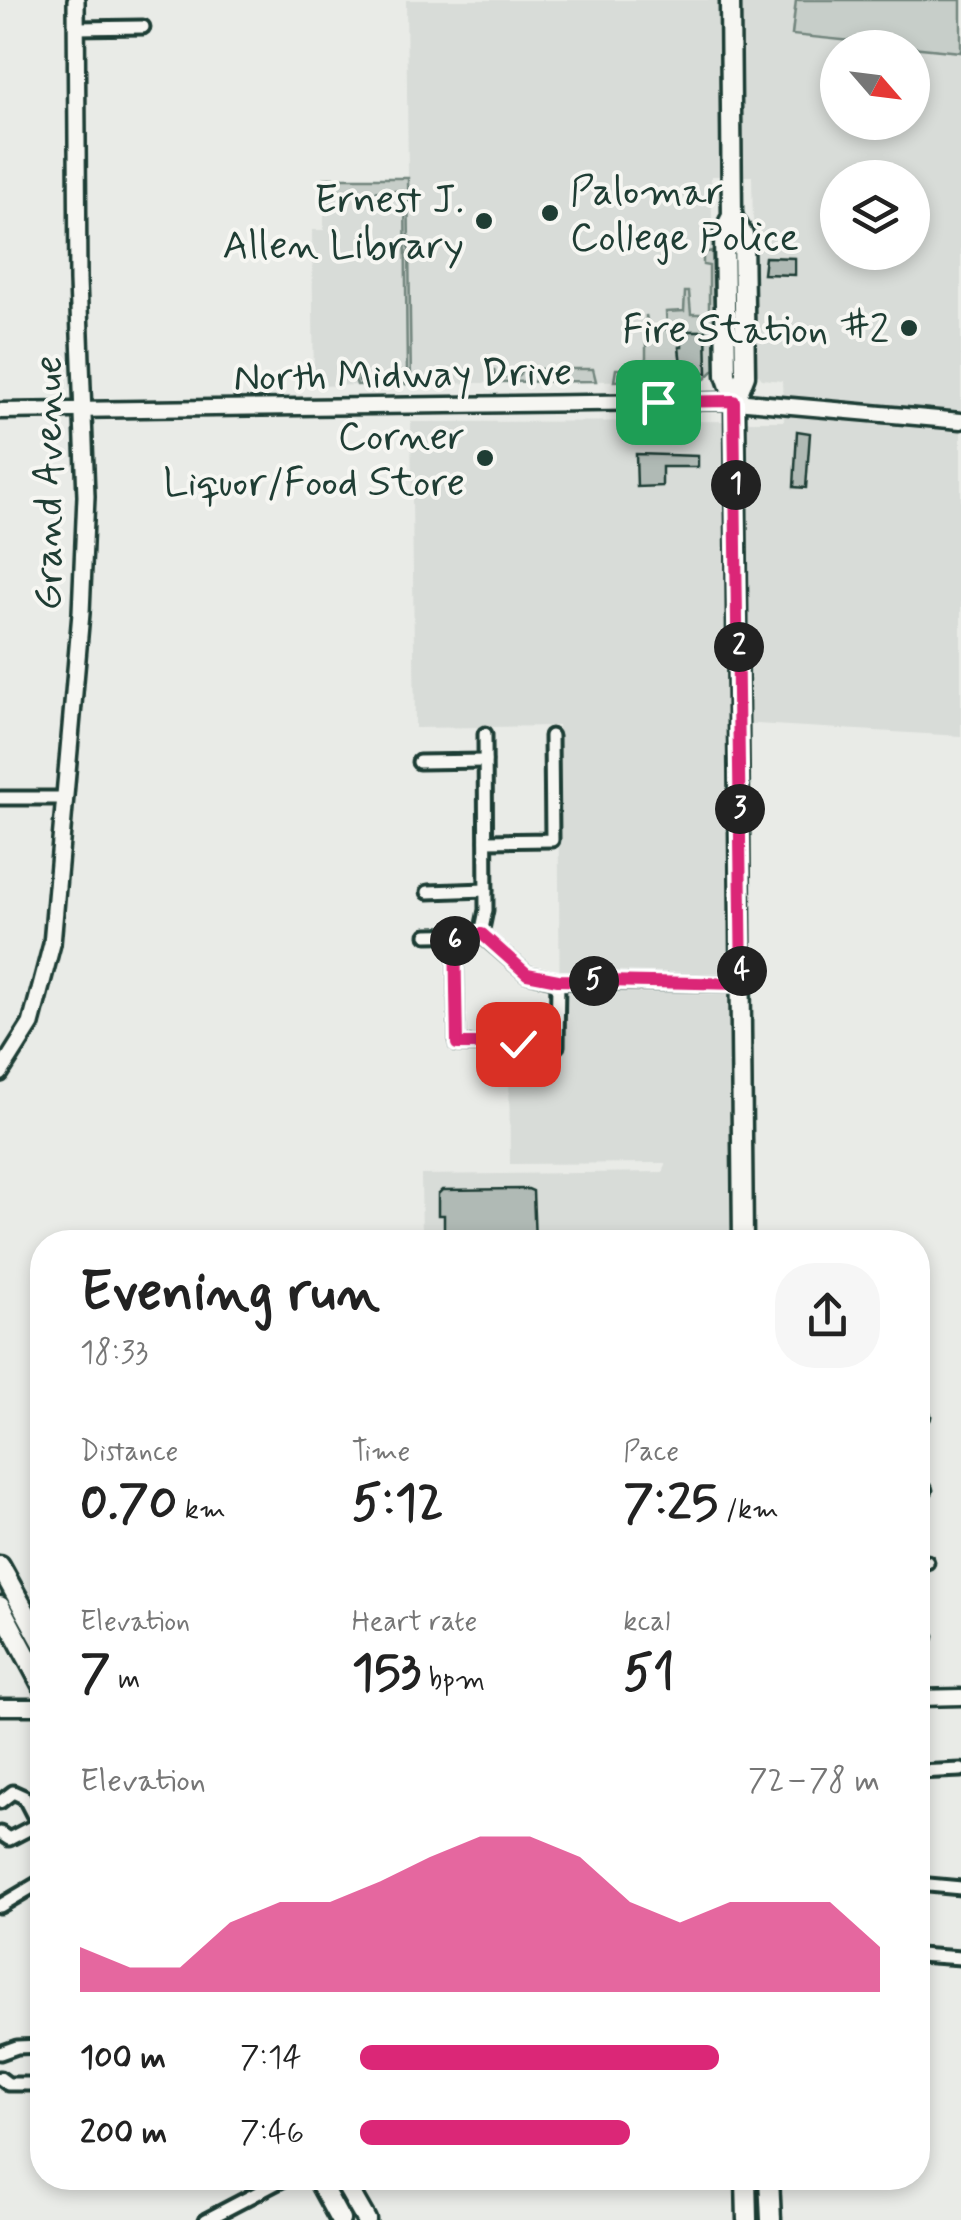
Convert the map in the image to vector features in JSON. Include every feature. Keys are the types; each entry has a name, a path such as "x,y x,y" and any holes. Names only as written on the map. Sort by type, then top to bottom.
{"main road":[{"name":"Grand Avenue","path":"0,1073 22,1042 39,1002 52,944 81,614 85,411 78,281 76,0"},
{"path":"730,0 732,216 743,234 745,375 734,401 743,1230"},
{"path":"0,1566 30,1620"},
{"path":"0,1606 30,1662"},
{"path":"323,2190 340,2220"},
{"path":"349,2190 366,2220"},
{"path":"746,2190 747,2220"},
{"path":"770,2190 770,2220"}],"street":[{"path":"77,28 143,27"},
{"name":"North Midway Drive","path":"0,412 734,401 961,421"},
{"path":"482,934 486,926 485,734"},
{"path":"486,841 552,840 551,736"},
{"path":"419,762 485,761"},
{"path":"0,798 64,798"},
{"path":"428,892 486,890"},
{"path":"455,934 457,1044 518,1044"},
{"path":"427,936 482,934 527,974 558,980 742,984"},
{"path":"557,1046 558,980"},
{"path":"930,1698 961,1697"},
{"path":"0,1707 30,1706"},
{"path":"930,1771 961,1770"},
{"path":"0,1802 13,1792 24,1797 30,1809"},
{"path":"0,1833 9,1839 30,1832"},
{"path":"930,1885 961,1888"},
{"path":"0,1906 30,1888"},
{"path":"930,1956 961,1958"},
{"path":"0,2053 30,2048"},
{"path":"0,2078 8,2084 30,2084"},
{"path":"206,2220 263,2190"}],"shaded area":[{"path":"406,0 961,0 961,736 740,723 743,1230 422,1230 421,1175 664,1172 665,1163 510,1164 509,1051 560,1050 558,726 415,728 411,422 784,421 782,381 762,379 756,372 752,176 711,176 716,368 705,379 314,386 312,230 324,230 324,178 408,178"},
{"path":"796,0 961,0 961,52 930,49 930,30 820,30 820,38 792,35"},
{"path":"324,178 408,178 411,384 357,385 354,376 358,373 359,381 392,380 394,372 407,371 405,196 397,197 396,191 324,192"},
{"path":"712,251 716,368 705,379 614,381 616,369 621,369 622,378 646,377 646,315 649,330 667,329 666,312 684,311 685,292 689,292 691,314 709,314 709,266 703,265 703,253","holes":["682,331 706,331 706,373 682,373"]},
{"path":"494,369 495,377 518,377 522,369 593,369 596,381 490,382"}],"building":[{"path":"765,257 795,258 795,275 763,274"},
{"path":"682,331 706,331 707,373 682,373"},
{"path":"797,431 810,433 806,488 794,487"},
{"path":"636,454 698,456 698,467 662,467 662,486 637,487"},
{"path":"442,1190 533,1191 535,1230 444,1230 444,1215 438,1215 438,1194"}],"place":[{"name":"Palomar College Police","path":"550,213"},
{"name":"Ernest J. Allen Library","path":"484,221"},
{"name":"Fire Station #2","path":"909,328"},
{"name":"Corner Liquor/Food Store","path":"485,458"}],"route":[{"path":"518,1044 457,1044 455,934 482,934 487,943 527,974 558,980 742,984 734,401 658,402"}]}
